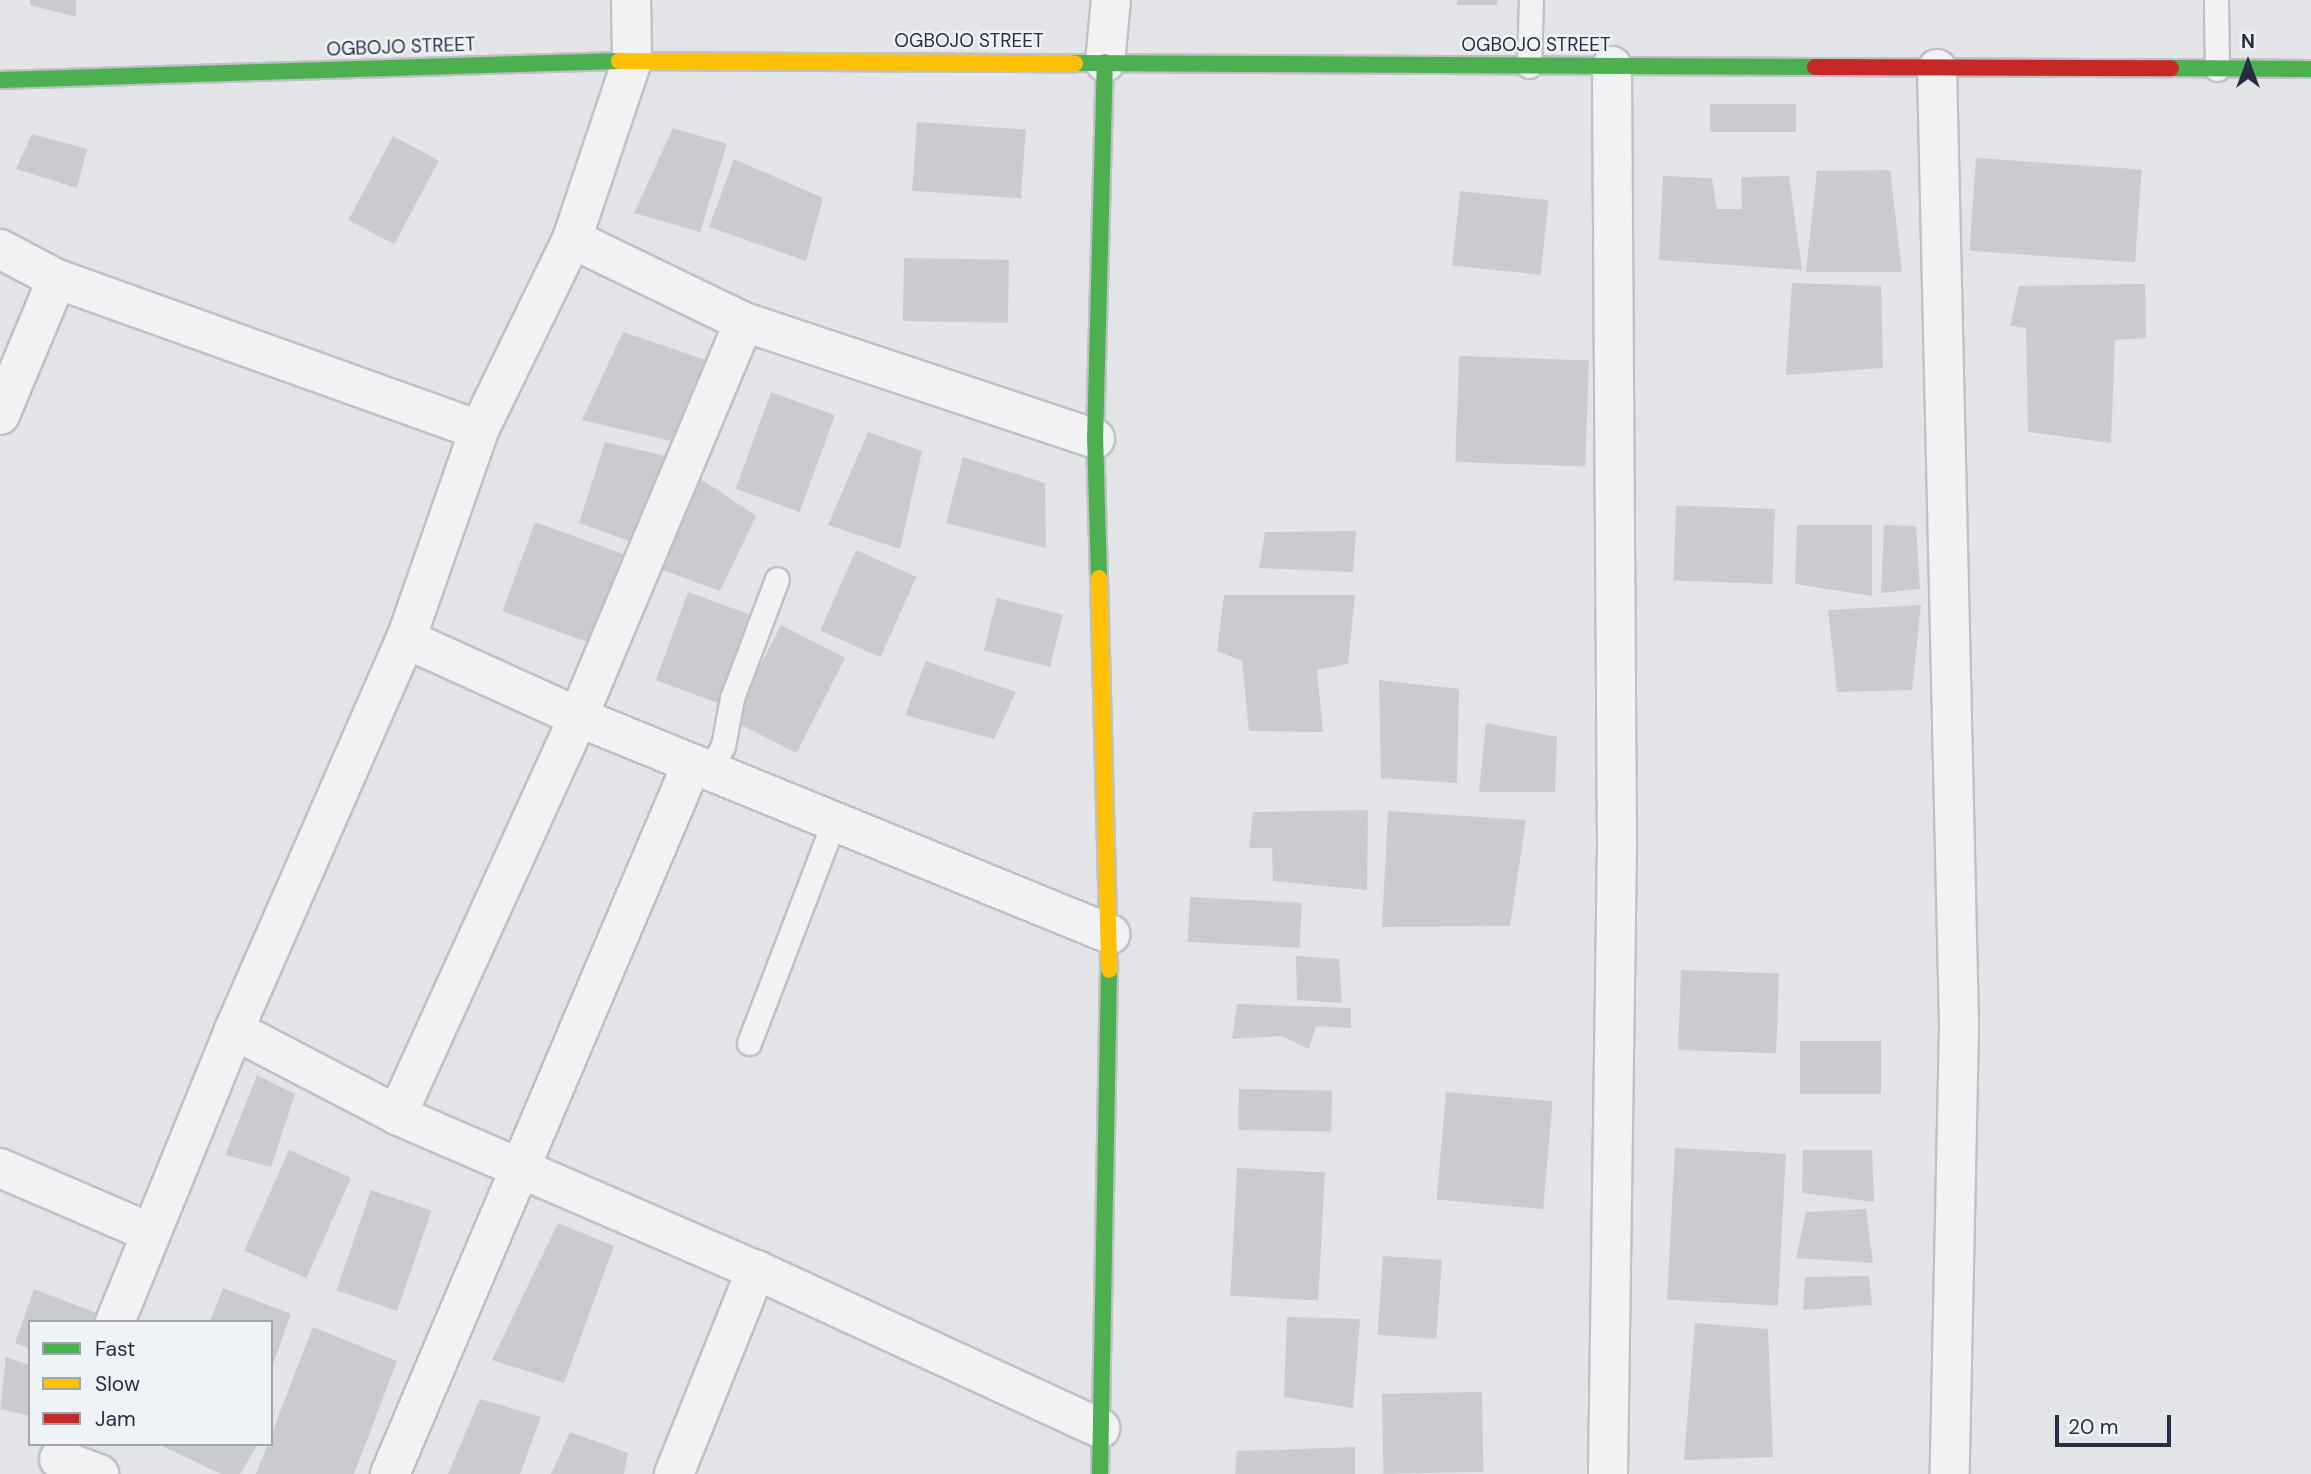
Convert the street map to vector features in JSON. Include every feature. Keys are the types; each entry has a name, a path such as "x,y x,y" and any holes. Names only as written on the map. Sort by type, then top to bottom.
{"street":[{"path":"116,1320 234,1030 406,639 480,430 572,239 632,61 631,0"},
{"path":"1100,1474 1110,934 1095,439 1105,62 1111,0"},
{"name":"OGBOJO STREET","path":"0,80 632,61 2311,69"},
{"path":"1608,1474 1617,846 1612,66"},
{"path":"1937,69 1959,1027 1950,1474"},
{"path":"572,239 744,322 1095,439"},
{"path":"0,249 57,279 480,430"},
{"path":"0,415 57,279"},
{"path":"397,1115 578,717 744,322"},
{"path":"406,639 578,717 1110,934"},
{"path":"390,1474 518,1166 700,767"},
{"path":"234,1030 397,1115 756,1270 1100,1428"},
{"path":"0,1168 151,1233"},
{"path":"674,1474 756,1270"},
{"path":"59,1459 99,1474"}],"lane":[{"path":"1529,66 1531,0"},
{"path":"2216,0 2217,69"},
{"path":"700,767 723,747 732,698 777,579"},
{"path":"750,1043 834,821"}],"building":[{"path":"30,0 76,0 76,17 30,5"},
{"path":"1457,0 1497,0 1497,5 1457,5"},
{"path":"1710,104 1796,104 1796,132 1710,132"},
{"path":"917,122 1026,130 1021,198 912,191"},
{"path":"673,128 727,144 700,232 634,213"},
{"path":"32,134 87,149 77,188 16,169"},
{"path":"393,136 439,160 394,244 348,220"},
{"path":"1976,158 2142,170 2135,262 1970,251"},
{"path":"734,159 823,198 806,261 709,227"},
{"path":"1890,170 1902,272 1806,272 1817,171"},
{"path":"1663,176 1712,178 1717,209 1742,209 1741,177 1789,176 1802,270 1659,260"},
{"path":"1460,191 1549,200 1541,275 1452,266"},
{"path":"904,258 1009,260 1008,323 903,321"},
{"path":"1792,283 1881,286 1883,368 1786,375"},
{"path":"2145,284 2146,338 2115,340 2111,443 2028,432 2026,328 2010,326 2019,286"},
{"path":"623,332 712,362 671,441 582,420"},
{"path":"1459,356 1589,361 1585,466 1455,462"},
{"path":"771,392 835,415 800,512 736,489"},
{"path":"868,432 922,451 900,549 828,525"},
{"path":"605,442 674,458 632,542 579,523"},
{"path":"963,457 1045,483 1046,548 946,523"},
{"path":"701,479 756,516 720,591 660,569"},
{"path":"1676,506 1775,509 1772,584 1673,580"},
{"path":"535,522 629,556 596,645 503,611"},
{"path":"1797,525 1872,525 1872,596 1795,584"},
{"path":"1884,525 1916,526 1920,589 1881,593"},
{"path":"1356,531 1353,572 1259,568 1265,532"},
{"path":"856,550 916,577 881,657 820,630"},
{"path":"688,592 751,615 719,703 656,680"},
{"path":"1224,595 1355,595 1348,664 1317,670 1323,732 1249,731 1242,661 1217,651"},
{"path":"997,598 1063,614 1050,667 984,650"},
{"path":"1921,605 1912,690 1837,692 1828,610"},
{"path":"781,625 845,658 797,753 732,720"},
{"path":"926,661 1016,692 994,739 905,715"},
{"path":"1379,680 1459,689 1457,783 1381,778"},
{"path":"1486,723 1557,737 1555,792 1479,792"},
{"path":"1368,810 1367,890 1273,881 1272,848 1249,848 1253,812"},
{"path":"1388,811 1526,820 1510,926 1382,927"},
{"path":"1190,897 1302,903 1299,948 1188,942"},
{"path":"1296,956 1339,959 1342,1003 1297,1000"},
{"path":"1681,970 1779,973 1776,1053 1678,1050"},
{"path":"1237,1004 1351,1008 1351,1028 1316,1026 1309,1049 1281,1036 1232,1039"},
{"path":"1800,1041 1881,1041 1881,1094 1800,1094"},
{"path":"257,1075 295,1094 271,1167 225,1155"},
{"path":"1239,1089 1332,1091 1331,1132 1238,1130"},
{"path":"1446,1092 1553,1101 1543,1209 1437,1200"},
{"path":"1675,1148 1786,1154 1778,1306 1667,1300"},
{"path":"289,1150 351,1178 306,1278 244,1250"},
{"path":"1803,1150 1872,1150 1874,1202 1802,1193"},
{"path":"1237,1168 1325,1173 1318,1300 1230,1296"},
{"path":"371,1190 432,1211 397,1311 336,1290"},
{"path":"1866,1209 1873,1263 1796,1258 1806,1212"},
{"path":"558,1223 614,1246 564,1383 492,1360"},
{"path":"1383,1256 1442,1260 1436,1339 1377,1335"},
{"path":"1869,1276 1872,1305 1803,1310 1805,1277"},
{"path":"223,1288 291,1314 273,1364 273,1320 211,1320"},
{"path":"34,1289 99,1314 96,1320 28,1320 28,1348 15,1343"},
{"path":"1287,1317 1360,1319 1353,1408 1284,1397"},
{"path":"1695,1323 1768,1329 1773,1457 1684,1460"},
{"path":"313,1327 397,1361 354,1474 256,1474 267,1446 273,1446 273,1430"},
{"path":"6,1357 28,1364 28,1416 0,1409"},
{"path":"1482,1392 1483,1472 1383,1474 1382,1394"},
{"path":"480,1399 541,1417 520,1474 448,1474"},
{"path":"570,1432 628,1453 624,1474 551,1474"},
{"path":"162,1446 257,1446 240,1474 221,1474"},
{"path":"1355,1447 1355,1474 1235,1474 1237,1451"}],"traffic: fast":[{"path":"0,80 619,61"},
{"path":"1099,578 1095,439 1105,62"},
{"path":"1075,63 1815,67"},
{"path":"2171,68 2311,69"},
{"path":"1100,1474 1109,970"}],"traffic: slow":[{"path":"619,61 1075,63"},
{"path":"1099,578 1109,970"}],"traffic: jam":[{"path":"1815,67 2171,68"}]}
